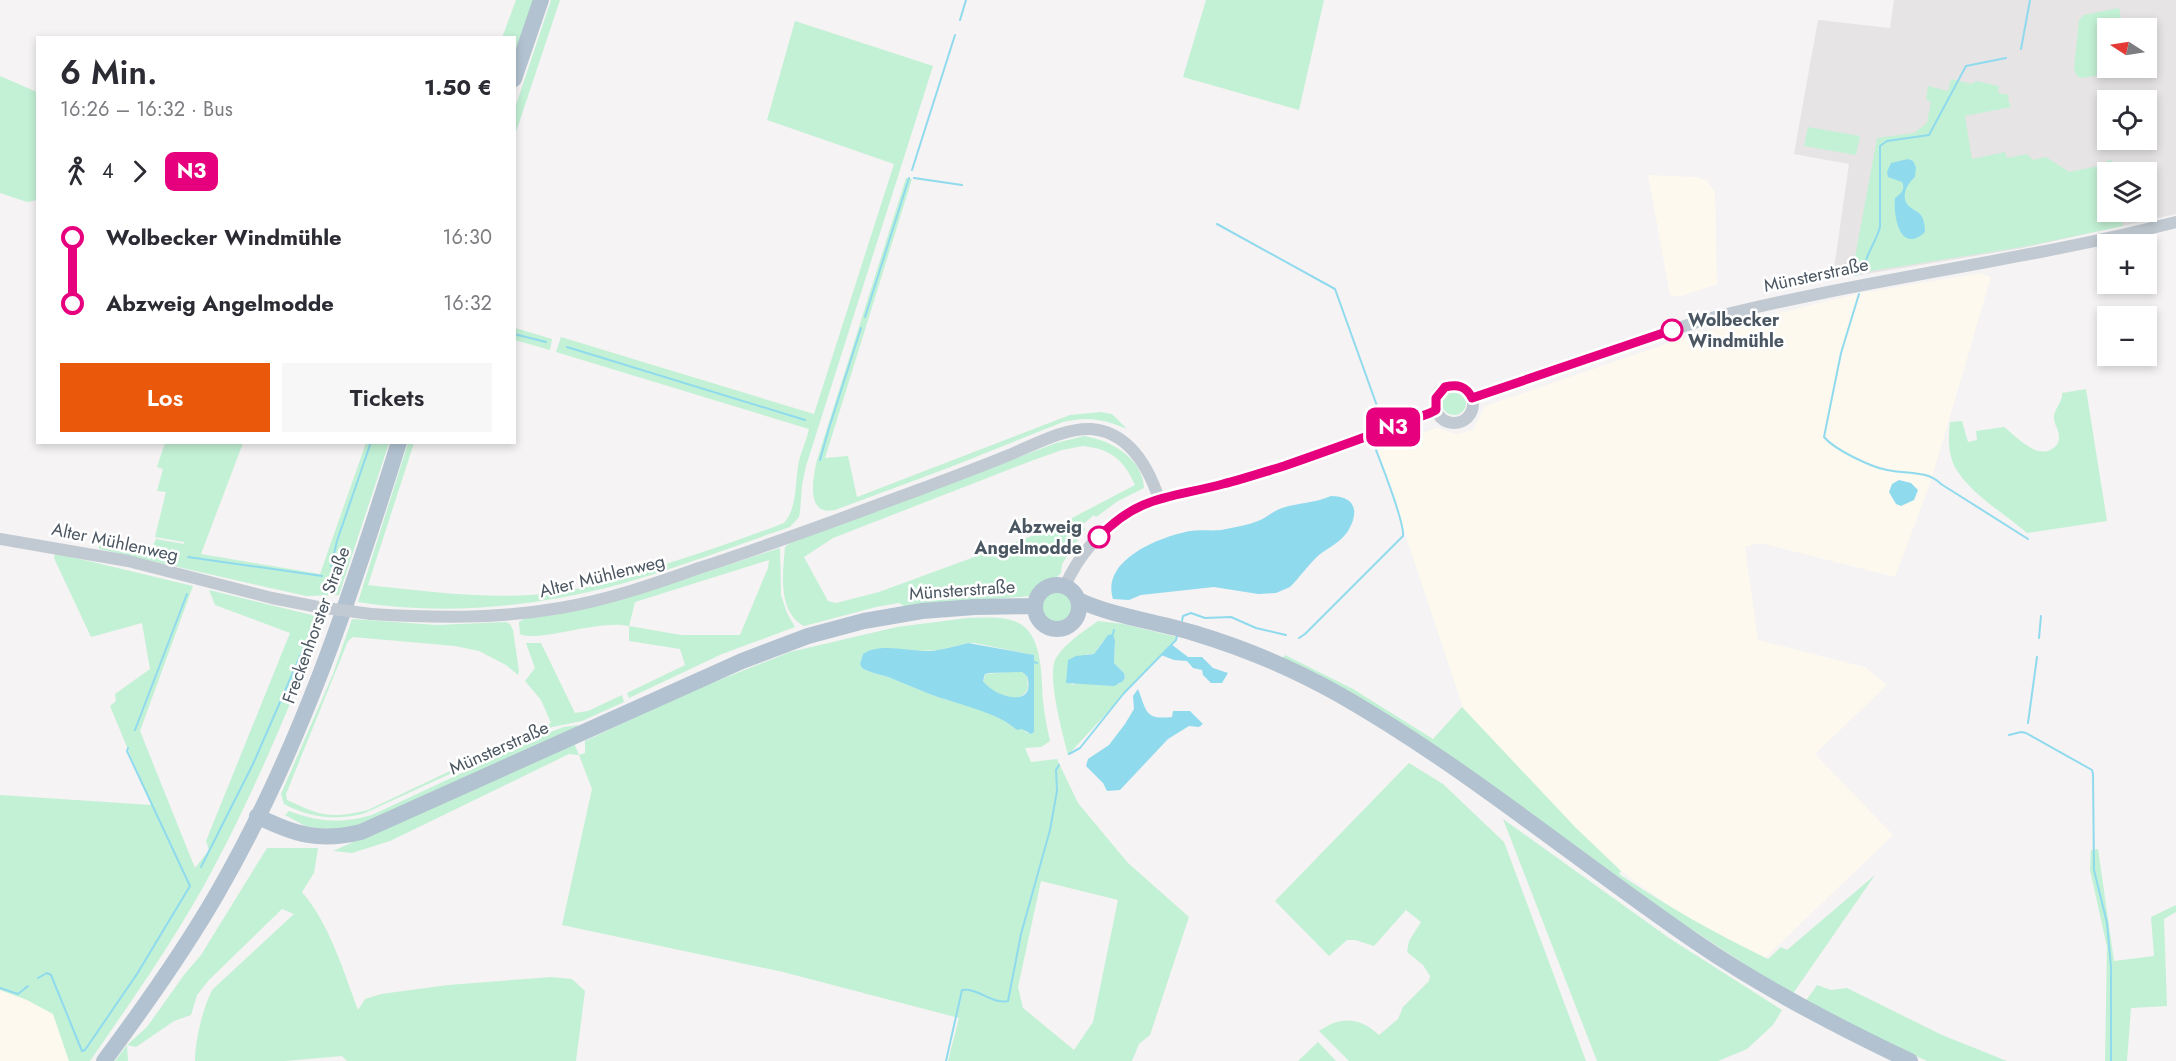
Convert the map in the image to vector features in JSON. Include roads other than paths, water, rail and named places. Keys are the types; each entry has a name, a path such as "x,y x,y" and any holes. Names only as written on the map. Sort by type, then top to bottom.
{"main road":[{"path":"516,74 541,0"},
{"name":"Freckenhorster Straße","path":"257,816 327,657 349,599 398,444"},
{"path":"1051,586 1065,586 1075,594 1078,600 1079,613 1066,628 1052,629 1039,621 1035,606 1040,593 1045,589 1051,586"},
{"path":"1078,600 1113,614 1164,625 1221,642 1275,663 1338,694 1393,726 1462,772 1696,943 1809,1011 1910,1061"},
{"name":"Münsterstraße","path":"257,816 310,837 344,836 361,832 742,661 808,636 864,621 922,611 1035,606"},
{"path":"1076,619 1113,614"},
{"path":"104,1061 171,969 219,891 257,816"}],"street":[{"name":"Münsterstraße","path":"1472,398 1730,313 1829,291 2088,242 2176,222"},
{"path":"1445,387 1466,388 1472,398 1472,410 1460,422 1448,422 1436,410 1436,398 1445,387"},
{"path":"1065,586 1076,565 1107,528 1131,511 1159,499 1221,485 1284,466 1436,410"},
{"name":"Alter Mühlenweg","path":"0,539 137,563 272,598 318,606 371,614 438,617 496,615 560,608 620,594 781,540 971,470 1053,437 1080,429 1099,430 1126,443 1142,461 1159,499"}],"water":[{"path":"1908,159 1913,161 1916,167 1915,177 1906,189 1905,200 1922,217 1925,232 1916,238 1909,239 1900,230 1895,214 1895,198 1902,192 1903,185 1902,182 1888,177 1887,172 1891,163"},
{"path":"1899,480 1911,483 1918,490 1914,500 1901,506 1896,504 1889,492 1892,484"},
{"path":"1331,496 1345,499 1353,506 1352,524 1342,538 1319,555 1290,587 1276,593 1258,594 1214,587 1141,595 1129,600 1113,599 1112,585 1116,573 1124,562 1149,545 1190,531 1222,530 1246,525 1261,520 1282,508"},
{"path":"1113,634 1114,663 1124,673 1125,678 1122,682 1114,686 1066,683 1068,660 1076,656 1094,654 1108,635"},
{"path":"968,643 1034,655 1034,732 1031,734 1022,729 1017,730 986,712 868,671 860,664 863,654 870,650 895,648 930,651","holes":["1022,672 1027,676 1028,686 1026,693 1021,697 1005,696 983,681 985,674 989,673"]},
{"path":"1171,644 1188,657 1202,657 1213,668 1228,673 1222,683 1211,683 1203,675 1202,670 1193,668 1187,661 1174,660 1161,655"},
{"path":"1138,689 1148,713 1152,716 1172,717 1173,711 1190,711 1203,724 1199,727 1189,726 1168,739 1120,790 1107,791 1103,783 1086,766 1088,759 1109,745 1125,724 1134,709 1133,696"}],"waterway":[{"path":"960,20 966,0"},
{"path":"2021,49 2030,0"},
{"path":"912,170 955,35"},
{"path":"1856,275 1864,270 1866,259 1880,227 1880,146 1887,141 1929,135 1966,66 2006,58"},
{"path":"865,317 909,178"},
{"path":"914,178 962,185"},
{"path":"1217,224 1335,289 1381,417"},
{"path":"1859,294 1841,353 1824,437 1845,452 1872,465 1887,470 1929,476 2028,539"},
{"path":"829,428 861,328"},
{"path":"516,334 546,342"},
{"path":"567,347 805,420"},
{"path":"820,460 829,428"},
{"path":"1299,638 1403,536 1397,507 1376,450 1388,440"},
{"path":"331,566 337,541 370,444"},
{"path":"188,557 322,576"},
{"path":"135,730 187,594"},
{"path":"1182,621 1183,616 1191,613 1205,618 1231,617 1256,628 1286,635"},
{"path":"2039,638 2041,616"},
{"path":"1113,634 1114,630"},
{"path":"201,867 253,764 305,645 314,634"},
{"path":"1069,754 1080,748 1124,693 1176,640 1177,636"},
{"path":"2028,723 2037,657"},
{"path":"2009,735 2026,733 2092,770 2094,870 2107,923 2111,967 2111,1061"},
{"path":"38,978 47,973 51,975 82,1051 85,1050 137,974 190,886 127,751 128,748"},
{"path":"946,1061 962,990 973,991 997,1001 1008,1001 1021,934 1050,830 1057,791 1056,770 1059,765"},
{"path":"0,988 18,994 28,986"}],"place":[{"name":"Wolbecker Windmühle","path":"1672,330"},
{"name":"Abzweig Angelmodde","path":"1099,537"}]}
